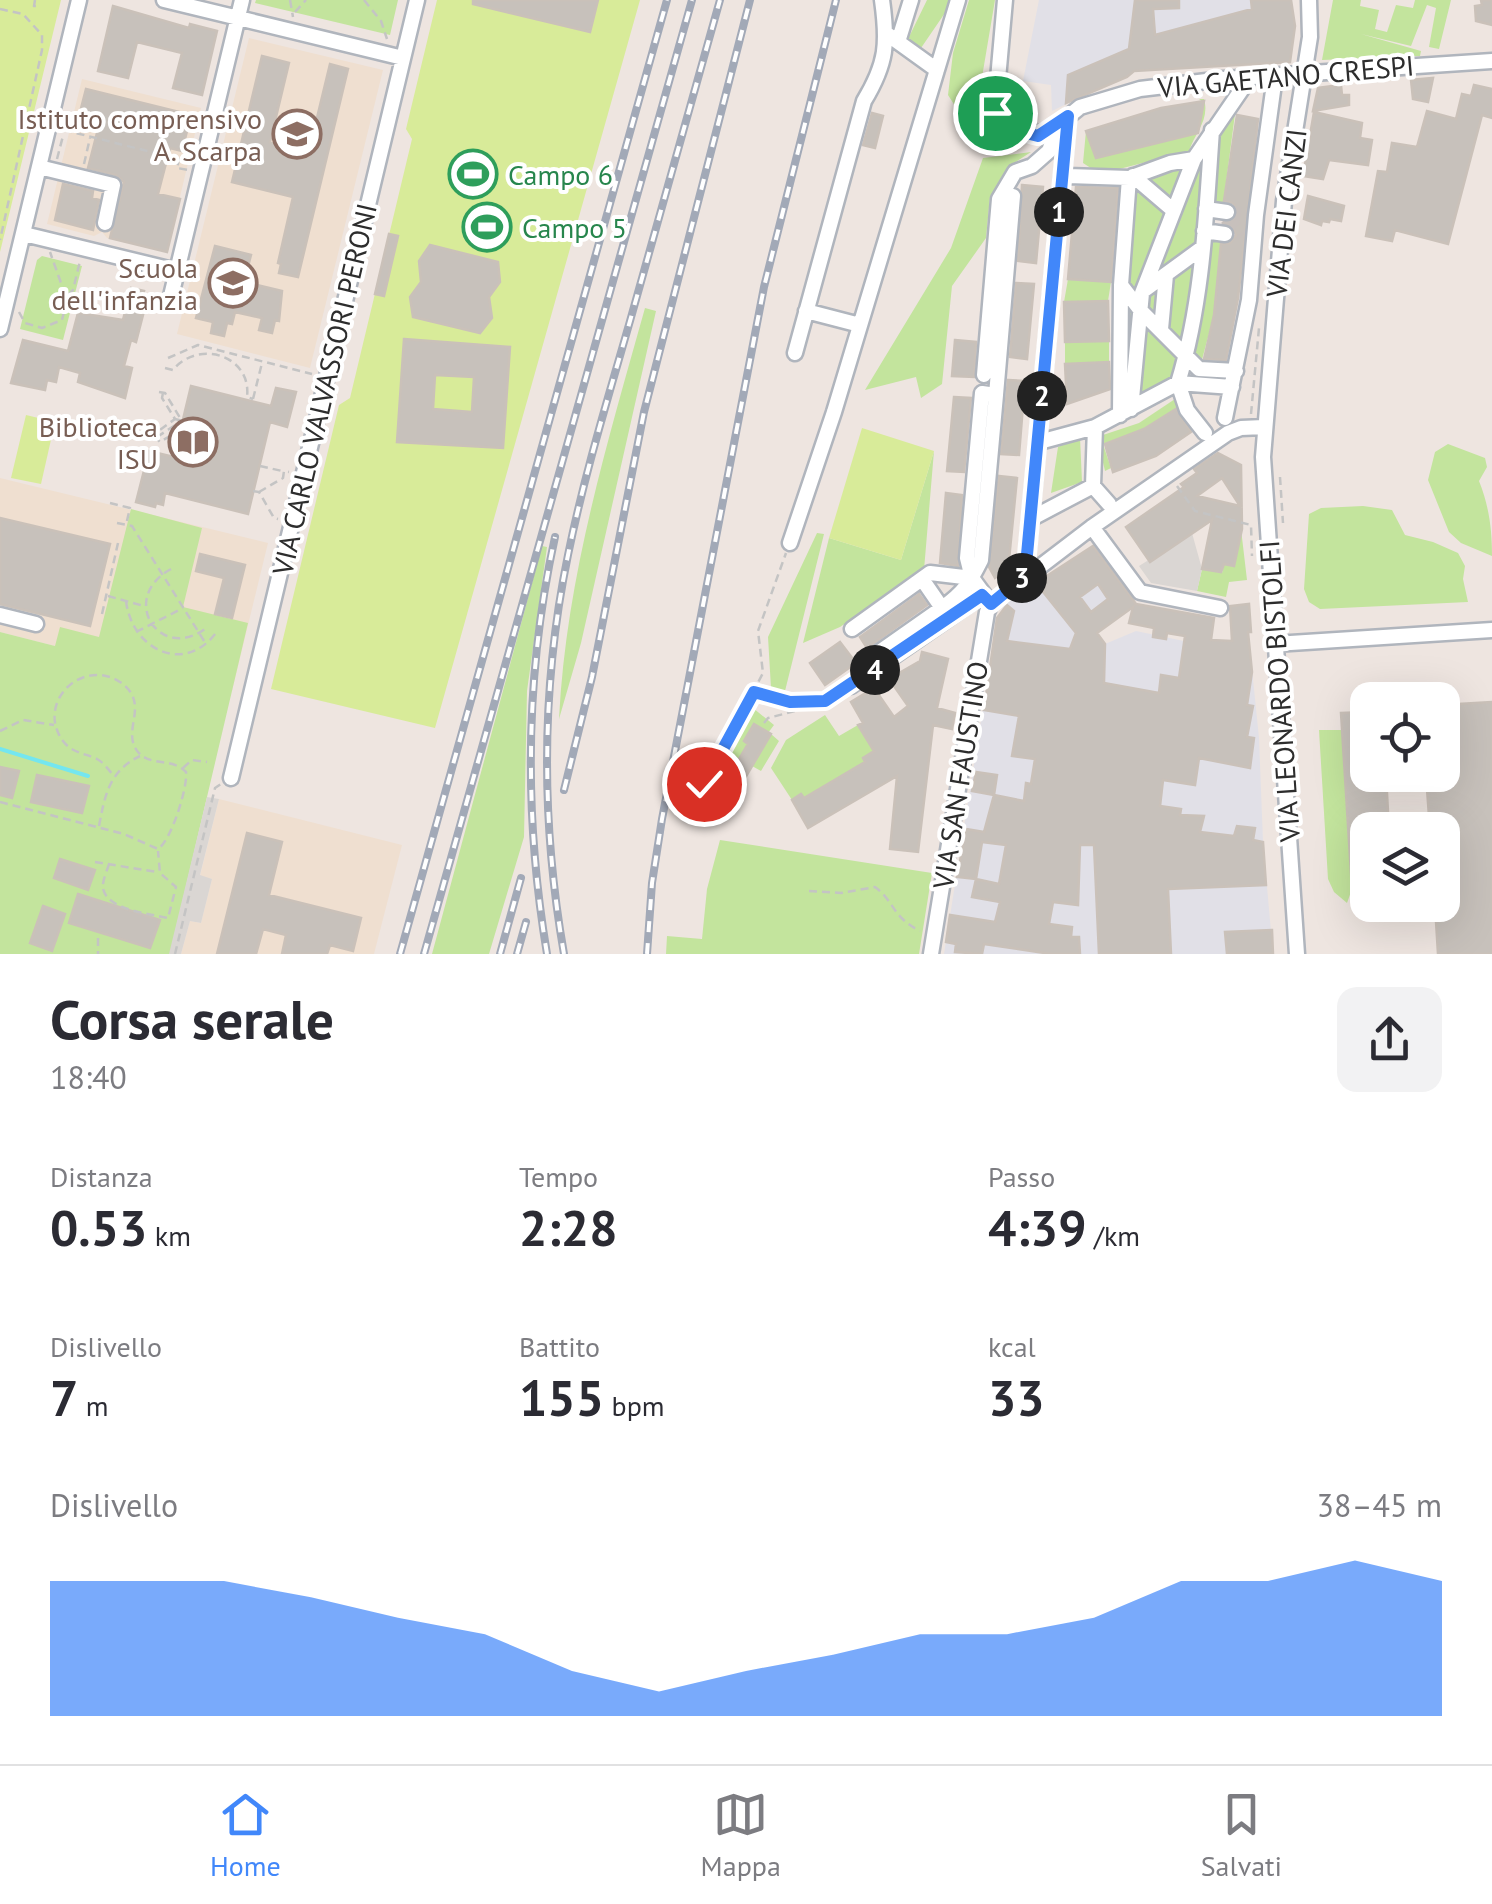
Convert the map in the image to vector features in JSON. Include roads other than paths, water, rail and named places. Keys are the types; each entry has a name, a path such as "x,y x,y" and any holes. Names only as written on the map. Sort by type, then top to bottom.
{"street":[{"path":"0,328 4,298 24,234 79,0"},
{"path":"164,0 404,58"},
{"path":"171,296 242,0"},
{"name":"VIA CARLO VALVASSORI PERONI","path":"225,781 417,0"},
{"path":"882,0 893,38 936,70"},
{"path":"795,353 864,101 911,0"},
{"path":"790,543 958,0"},
{"name":"VIA GAETANO CRESPI","path":"1006,0 995,113 1007,128 1030,134 1047,132 1080,107 1140,88 1492,60"},
{"name":"VIA DEI CANZI","path":"1264,427 1284,200 1311,25 1309,0"},
{"path":"1126,412 1143,290 1194,160 1242,89"},
{"path":"1226,418 1249,300 1252,215 1272,90"},
{"path":"984,374 999,199 1016,172 1032,166 1049,151 1063,120"},
{"path":"1025,576 1063,120"},
{"path":"1212,130 1220,217"},
{"path":"1068,176 1131,177 1194,160"},
{"path":"1159,198 1164,165"},
{"path":"40,167 113,185 105,222"},
{"path":"1131,177 1174,211"},
{"path":"1126,412 1121,285 1131,177"},
{"path":"868,660 964,592 982,560 1013,196"},
{"path":"1206,433 1187,410 1178,383 1197,307 1204,231 1220,217"},
{"path":"1204,231 1220,217"},
{"path":"24,234 176,271"},
{"path":"1143,290 1202,248"},
{"path":"1161,329 1166,275"},
{"path":"1121,285 1140,311 1199,368 1236,371"},
{"path":"806,312 860,325"},
{"path":"1043,442 1094,427 1178,383 1232,387"},
{"path":"1094,427 1092,486 1109,504"},
{"path":"852,686 1025,576 1228,433 1264,427"},
{"name":"VIA LEONARDO BISTOLFI","path":"1264,427 1263,467 1296,954"},
{"path":"1036,516 1092,486"},
{"path":"1092,527 1140,592 1220,608"},
{"path":"852,628 930,574 972,578 987,599"},
{"path":"922,579 942,608"},
{"name":"VIA SAN FAUSTINO","path":"932,954 987,599"},
{"path":"0,615 36,624"},
{"path":"1275,644 1492,630"}],"waterway":[{"path":"0,749 88,776"}],"tunnel":[{"path":"1227,212 1248,215"},
{"path":"1226,218 1243,235"}],"railway":[{"path":"400,954 667,0"},
{"path":"424,954 692,0"},
{"path":"564,954 551,854 547,754 559,604 589,467 720,0"},
{"path":"564,790 592,677 644,412 750,0"},
{"path":"647,954 662,819 764,287 836,0"},
{"path":"547,954 534,850 531,745 538,641 555,537"},
{"path":"500,954 521,878"},
{"path":"517,954 526,922"}],"place":[{"name":"Istituto comprensivo A. Scarpa","path":"297,134"},
{"name":"Campo 6","path":"473,174"},
{"name":"Campo 5","path":"487,227"},
{"name":"Scuola dell'infanzia","path":"233,283"},
{"name":"Biblioteca ISU","path":"193,442"}]}
